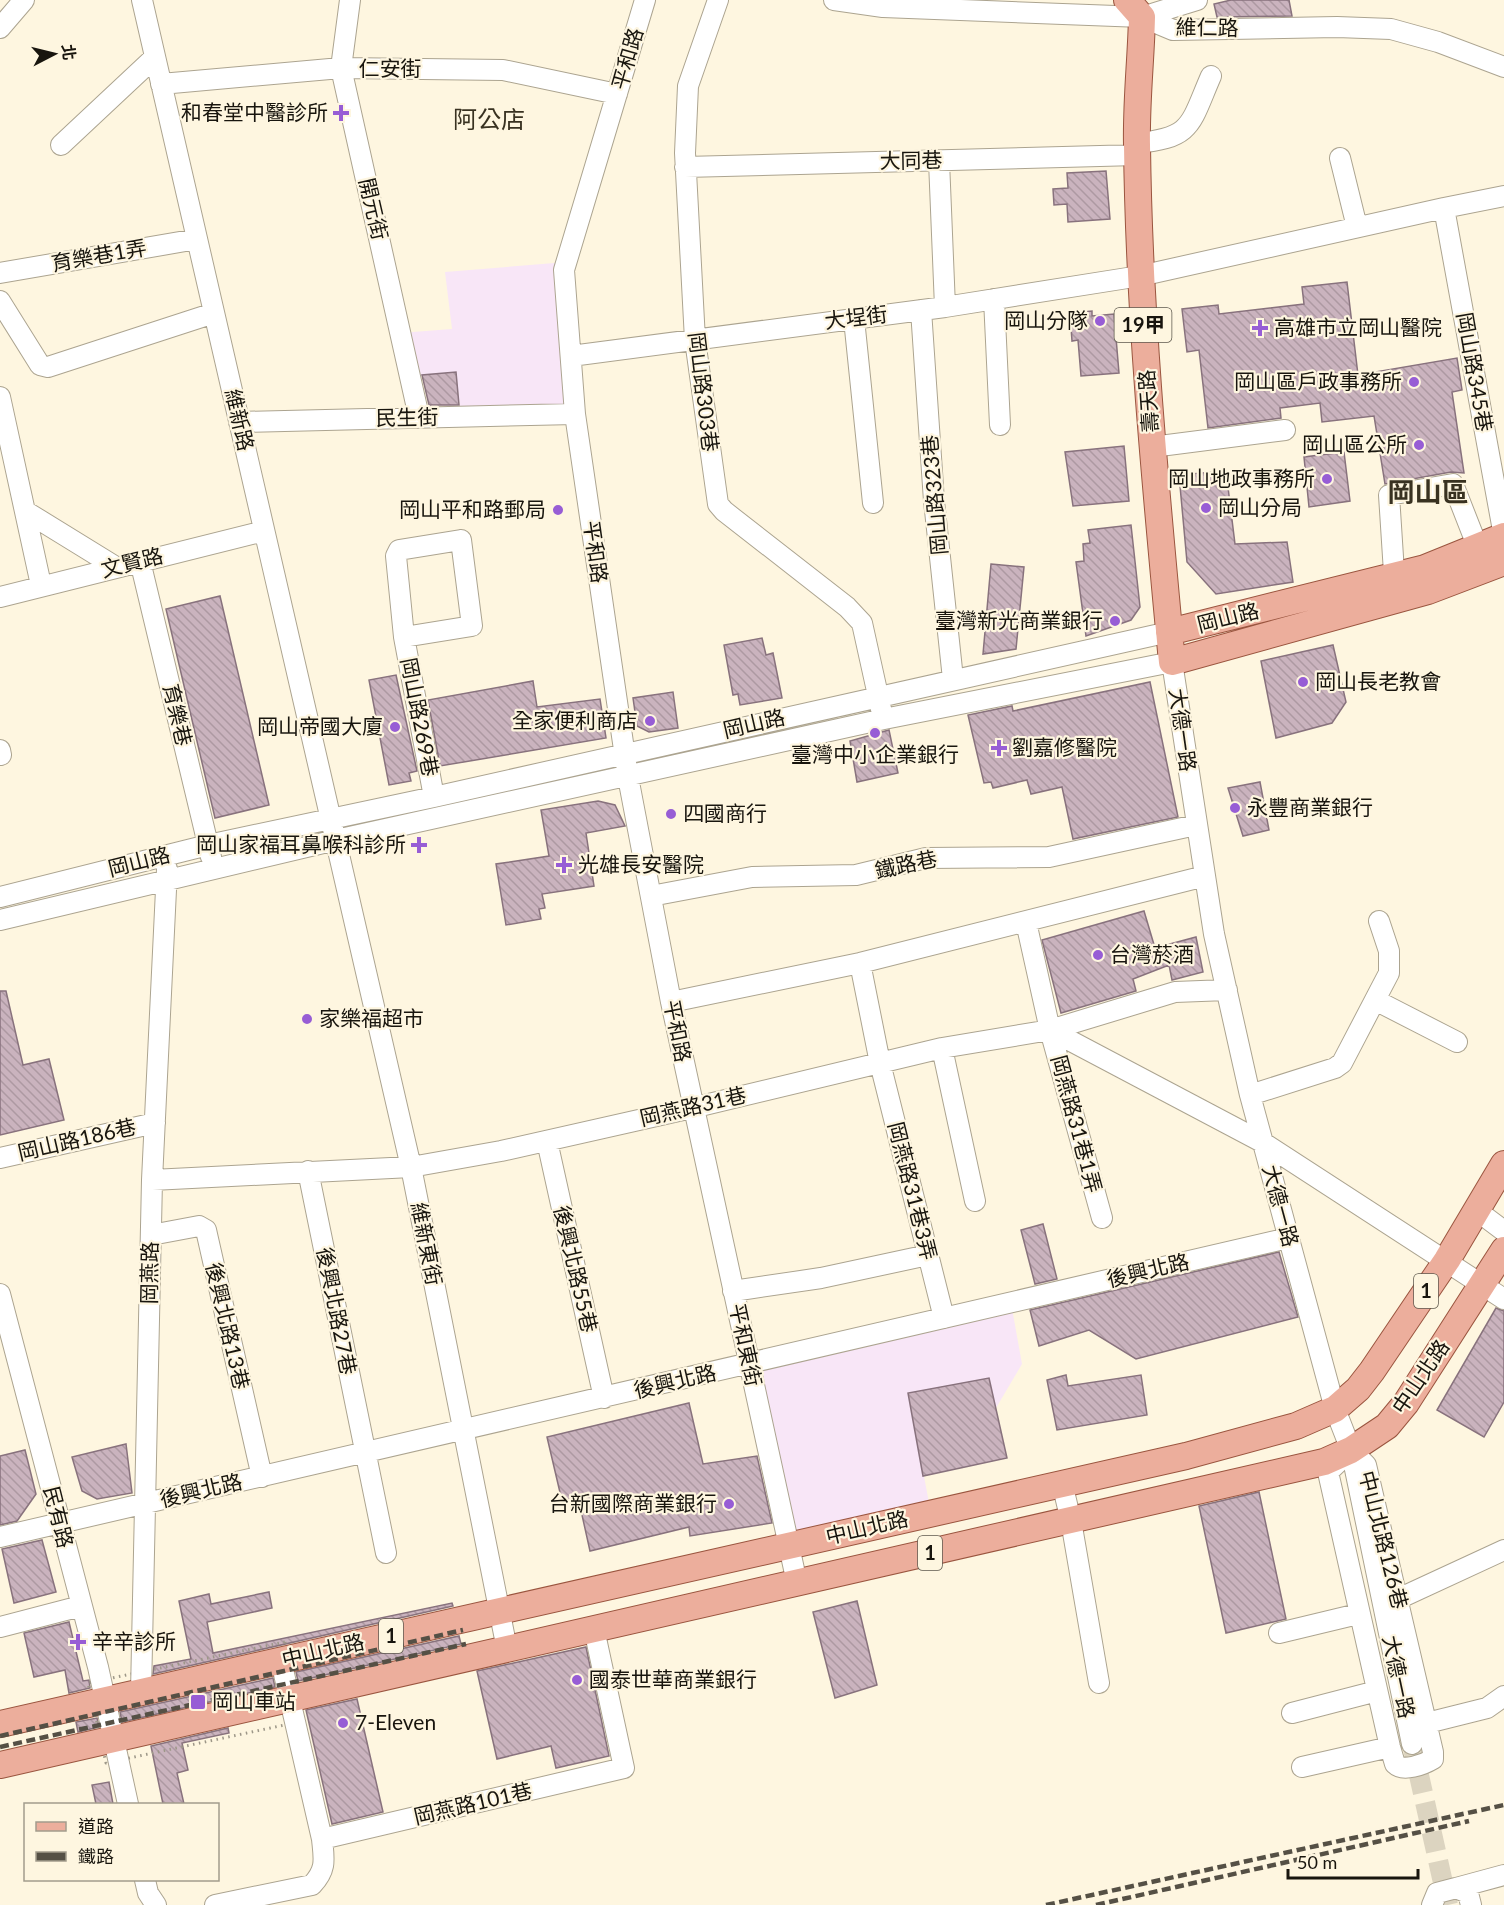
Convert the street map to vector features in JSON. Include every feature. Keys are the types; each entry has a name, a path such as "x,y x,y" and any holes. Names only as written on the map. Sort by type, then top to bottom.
{"main road":[{"name":"壽天路","path":"1135,9 1140,276 1152,447 1172,663"},
{"name":"岡山路","path":"1172,663 1395,589 1425,568 1489,559 1504,536"},
{"name":"岡山路","path":"1169,632 1395,589"},
{"name":"中山北路","path":"105,1701 1186,1456 1296,1426 1335,1409 1372,1371 1447,1260 1504,1164"},
{"name":"中山北路","path":"113,1740 1289,1472 1324,1462 1351,1450 1387,1426 1406,1403 1504,1250"},
{"name":"1","path":"0,1724 105,1701"},
{"name":"1","path":"0,1765 113,1740"}],"street":[{"path":"0,28 24,0"},
{"name":"維新路","path":"142,0 336,840"},
{"name":"開元街","path":"350,0 341,68 420,417"},
{"name":"平和路","path":"645,0 564,270 575,414 628,777 692,1108"},
{"name":"岡山路303巷","path":"718,0 688,86 685,167 695,339 718,504 847,607 862,622 884,719"},
{"name":"維仁路","path":"834,0 883,7 1135,9 1173,30 1337,27 1390,29 1438,42 1504,67"},
{"path":"1135,9 1197,0"},
{"path":"61,145 155,57"},
{"name":"仁安街","path":"161,84 341,68 503,70 617,94"},
{"name":"大同巷","path":"685,167 939,161 1137,149 1168,140 1184,130 1195,113 1211,76"},
{"path":"1340,158 1357,228"},
{"path":"939,161 945,307"},
{"path":"1140,276 1504,196"},
{"name":"岡山路345巷","path":"1444,208 1504,536"},
{"name":"育樂巷1弄","path":"0,273 197,239"},
{"name":"大埕街","path":"571,356 945,307 1140,276"},
{"path":"993,299 1000,425"},
{"path":"0,301 40,365 48,367 214,313"},
{"name":"岡山路323巷","path":"921,310 934,501 953,679"},
{"path":"854,319 873,503"},
{"path":"0,397 41,585"},
{"name":"民生街","path":"239,422 575,414"},
{"path":"1152,447 1285,430"},
{"path":"1395,589 1389,495 1453,484 1489,559"},
{"path":"25,511 116,567"},
{"name":"文賢路","path":"0,597 264,531"},
{"name":"岡山路269巷","path":"404,637 472,626 461,540 399,550 396,556 404,637 434,797"},
{"name":"育樂巷","path":"140,561 214,868"},
{"name":"岡山路","path":"0,897 168,854 434,797 1169,632"},
{"name":"岡山路","path":"0,920 336,840 884,719 1172,663"},
{"name":"大德一路","path":"1172,663 1205,876 1250,1095 1335,1409 1351,1450 1412,1744"},
{"name":"鐵路巷","path":"651,896 752,877 856,875 926,858 1049,857 1196,825"},
{"name":"維新東街","path":"336,840 411,1167 507,1649"},
{"name":"岡燕路","path":"141,1692 152,1180 168,854"},
{"path":"671,1002 860,963 1205,876"},
{"path":"1250,1095 1335,1068 1342,1063 1389,973 1390,961 1379,921"},
{"name":"岡燕路31巷1弄","path":"1026,922 1050,1030 1102,1218"},
{"name":"岡燕路31巷3弄","path":"860,963 880,1063 944,1318"},
{"name":"岡燕路31巷","path":"152,1180 411,1167 692,1108 942,1048 1050,1030 1175,992 1227,990"},
{"path":"1375,1000 1457,1042"},
{"path":"1050,1030 1262,1142 1504,1299"},
{"path":"942,1048 975,1201"},
{"name":"平和東街","path":"692,1108 797,1583"},
{"name":"岡山路186巷","path":"0,1158 155,1123"},
{"name":"後興北路55巷","path":"547,1140 604,1398"},
{"name":"後興北路27巷","path":"308,1171 386,1553"},
{"path":"1476,1210 1504,1231"},
{"name":"後興北路13巷","path":"151,1235 199,1226 206,1230 262,1477"},
{"name":"後興北路","path":"0,1537 1288,1238"},
{"path":"733,1291 821,1278 928,1255"},
{"name":"民有路","path":"0,1294 105,1701 128,1803"},
{"path":"1302,1767 1390,1747 1358,1614 1328,1472 1351,1450"},
{"name":"中山北路126巷","path":"1351,1450 1366,1465 1427,1723 1432,1759 1417,1765 1399,1768 1395,1764 1390,1747"},
{"path":"1062,1483 1071,1521 1099,1683"},
{"path":"1398,1599 1504,1550"},
{"path":"0,1627 81,1606"},
{"path":"1279,1633 1358,1614"},
{"name":"岡燕路101巷","path":"322,1839 624,1768 594,1629"},
{"path":"215,1905 312,1885 322,1874 324,1858 322,1839 281,1661"},
{"path":"1293,1713 1377,1691"},
{"path":"1427,1723 1487,1708 1504,1696"},
{"path":"1432,1905 1437,1893 1504,1875"},
{"path":"145,1881 148,1893 156,1905"},
{"path":"1456,1888 1468,1893 1471,1905"}],"shaded area":[{"path":"567,262 575,414 461,416 456,372 410,377 400,333 452,329 445,272"},
{"path":"1011,1303 1022,1364 996,1408 908,1393 931,1513 789,1546 743,1366"}],"building":[{"path":"1231,0 1289,0 1292,16 1217,17 1214,4"},
{"path":"1106,171 1110,219 1068,222 1067,204 1054,205 1053,189 1068,188 1067,173"},
{"name":"高雄市立岡山醫院","path":"1347,282 1358,375 1457,358 1462,390 1452,392 1464,473 1451,472 1385,484 1374,416 1322,422 1320,403 1280,408 1281,418 1208,428 1199,350 1187,352 1182,309 1218,305 1219,314 1304,304 1302,287"},
{"path":"1092,311 1092,316 1114,314 1119,373 1081,376 1078,340 1072,341 1070,313"},
{"path":"456,372 459,405 429,405 422,375"},
{"path":"1124,446 1129,501 1073,506 1065,452"},
{"name":"岡山地政事務所","path":"1344,452 1350,501 1309,507 1304,457"},
{"name":"岡山分局","path":"1226,471 1235,544 1287,542 1293,582 1216,594 1187,562 1179,475"},
{"path":"1131,525 1140,607 1131,620 1086,636 1076,562 1084,561 1083,544 1090,543 1088,530"},
{"path":"991,564 1024,567 1016,649 983,654"},
{"path":"220,596 269,805 215,818 166,609"},
{"path":"762,638 766,655 773,653 782,698 740,705 738,694 733,695 724,645"},
{"name":"岡山長老教會","path":"1333,645 1346,702 1332,723 1276,738 1261,661"},
{"name":"岡山帝國大廈","path":"396,675 417,771 409,773 411,781 389,785 369,680"},
{"path":"533,681 537,707 600,699 606,738 440,766 428,700"},
{"path":"1150,682 1178,817 1073,839 1062,787 1031,794 1027,780 993,788 991,782 984,783 968,715 1012,706 1013,711"},
{"path":"673,692 678,728 649,732 637,726 633,698"},
{"path":"889,730 898,773 857,782 850,741"},
{"path":"1260,782 1269,830 1243,836 1228,788"},
{"name":"光雄長安醫院","path":"598,801 615,805 625,826 586,833 594,886 542,894 545,908 539,909 541,919 506,925 496,864 549,856 541,810"},
{"name":"台灣菸酒","path":"1144,911 1155,948 1196,937 1203,972 1172,980 1169,965 1133,979 1136,991 1061,1013 1042,940"},
{"path":"0,991 6,991 23,1065 49,1059 64,1120 0,1135"},
{"path":"1043,1224 1057,1279 1035,1284 1021,1230"},
{"path":"1279,1252 1298,1317 1136,1359 1089,1330 1039,1346 1030,1310"},
{"path":"1496,1308 1504,1311 1504,1402 1484,1437 1437,1410"},
{"path":"1066,1375 1068,1386 1141,1375 1147,1415 1057,1430 1047,1380"},
{"path":"989,1378 1007,1458 923,1476 908,1393"},
{"path":"689,1403 703,1464 757,1456 772,1523 690,1536 689,1527 590,1551 578,1497 562,1501 547,1437"},
{"path":"126,1444 132,1493 97,1499 82,1491 72,1457"},
{"path":"25,1450 36,1494 17,1521 0,1525 0,1456"},
{"path":"1259,1492 1286,1619 1226,1633 1199,1506"},
{"path":"42,1540 56,1592 14,1603 2,1549"},
{"path":"269,1592 272,1608 207,1622 213,1653 452,1603 453,1606 153,1674 154,1666 191,1659 179,1601 209,1594 211,1604"},
{"path":"857,1601 877,1685 835,1698 813,1612"},
{"path":"69,1622 83,1681 89,1680 90,1688 69,1693 65,1670 34,1677 24,1633"},
{"path":"459,1636 461,1644 298,1681 296,1672"},
{"path":"586,1647 609,1756 556,1768 551,1746 497,1759 477,1671"},
{"path":"273,1678 275,1687 122,1722 120,1712"},
{"path":"357,1699 383,1812 332,1824 306,1710"},
{"path":"97,1718 99,1727 78,1732 76,1722"},
{"path":"228,1728 229,1733 182,1743 188,1770 177,1773 184,1803 163,1803 151,1746"},
{"path":"109,1782 113,1803 96,1803 92,1785"}],"tunnel":[{"path":"1412,1744 1448,1905"}],"railway":[{"path":"0,1736 463,1630"},
{"path":"0,1747 466,1644"},
{"path":"1046,1905 1504,1805"},
{"path":"1096,1905 1469,1821"}],"place":[{"name":"和春堂中醫診所","path":"341,113"},
{"name":"岡山分隊","path":"1100,321"},
{"name":"高雄市立岡山醫院","path":"1260,328"},
{"name":"岡山區戶政事務所","path":"1414,382"},
{"name":"岡山區公所","path":"1419,445"},
{"name":"岡山地政事務所","path":"1327,479"},
{"name":"岡山分局","path":"1206,508"},
{"name":"岡山平和路郵局","path":"558,510"},
{"name":"臺灣新光商業銀行","path":"1115,621"},
{"name":"岡山長老教會","path":"1303,682"},
{"name":"全家便利商店","path":"650,721"},
{"name":"岡山帝國大廈","path":"395,727"},
{"name":"臺灣中小企業銀行","path":"875,733"},
{"name":"劉嘉修醫院","path":"999,748"},
{"name":"永豐商業銀行","path":"1235,808"},
{"name":"四國商行","path":"671,814"},
{"name":"岡山家福耳鼻喉科診所","path":"419,845"},
{"name":"光雄長安醫院","path":"564,865"},
{"name":"台灣菸酒","path":"1098,955"},
{"name":"家樂福超市","path":"307,1019"},
{"name":"台新國際商業銀行","path":"729,1504"},
{"name":"辛辛診所","path":"78,1642"},
{"name":"國泰世華商業銀行","path":"577,1680"},
{"name":"岡山車站","path":"198,1702"},
{"name":"7-Eleven","path":"343,1723"}],"district":[{"name":"阿公店","path":"489,120"},
{"name":"岡山區","path":"1428,493"}]}
